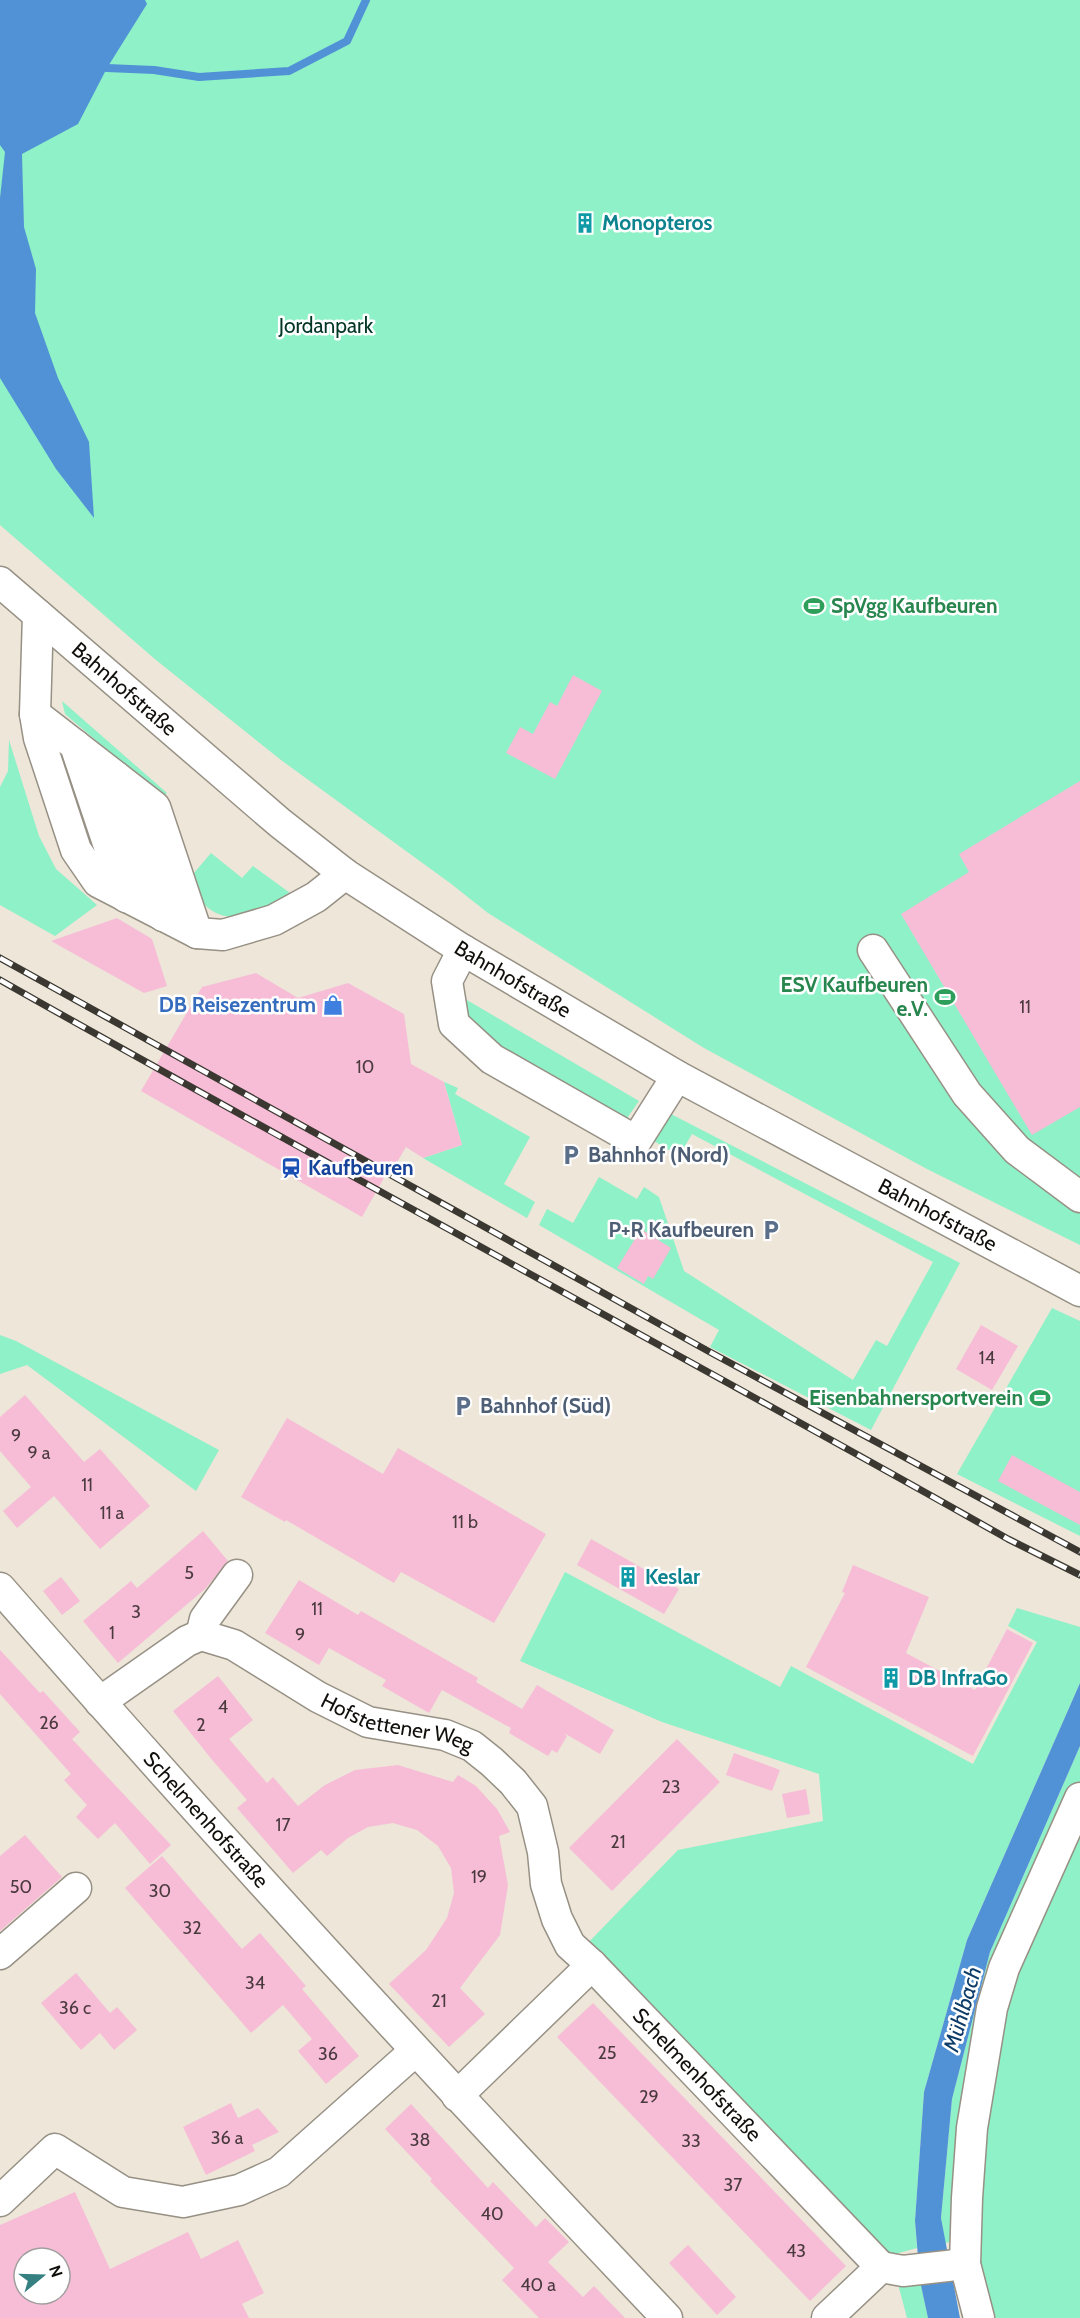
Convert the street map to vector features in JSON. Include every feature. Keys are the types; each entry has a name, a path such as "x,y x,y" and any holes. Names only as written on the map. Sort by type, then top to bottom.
{"street":[{"name":"Bahnhofstraße","path":"0,582 280,824 345,874 463,950 677,1076 1080,1291"},
{"path":"38,615 34,714 39,738 76,850 98,882 197,933 223,935 274,920 316,897 345,874"},
{"path":"34,714 155,807 197,933"},
{"path":"75,745 126,897"},
{"path":"116,777 163,916"},
{"path":"463,950 447,981 454,1024 492,1059 636,1141 677,1076"},
{"path":"873,950 967,1094 1017,1150 1080,1197"},
{"path":"100,1702 187,1641 201,1635 205,1619 237,1575"},
{"name":"Schelmenhofstraße","path":"0,1588 415,2051 667,2318"},
{"name":"Hofstettener Weg","path":"201,1635 234,1645 318,1697 368,1722 445,1735 472,1746 492,1762 513,1782 532,1806 543,1852 546,1884 557,1919 570,1945 592,1965"},
{"path":"979,2318 957,2264 967,2198 972,2128 992,2008 1004,1968 1080,1798"},
{"path":"0,1954 76,1888"},
{"path":"457,2096 592,1965"},
{"name":"Schelmenhofstraße","path":"592,1965 892,2269"},
{"path":"0,2201 55,2149 123,2192 183,2202 239,2190 279,2172 415,2051"},
{"path":"827,2318 892,2269 957,2264"}],"green space":[{"name":"Jordanpark","path":"0,0 1080,0 1080,1245 927,1169 704,1048 488,913 281,760 156,660 0,525"},
{"path":"62,701 167,793 162,797 65,714"},
{"path":"9,740 39,836 56,869 97,905 55,936 0,905 0,787 8,771"},
{"path":"211,853 242,878 253,866 290,893 260,909 233,917 221,915 209,909 198,897 188,880"},
{"path":"460,996 639,1101 623,1124 498,1052 462,1020"},
{"path":"444,1082 458,1088 455,1094 530,1137 504,1184 535,1202 527,1218 423,1158 462,1145"},
{"path":"665,1111 960,1263 871,1430 710,1347 719,1330 539,1225 547,1209 573,1223 599,1177 637,1199 644,1187 659,1197 684,1271 853,1380 876,1340 887,1346 933,1262 692,1134 679,1156 649,1138"},
{"name":"Eisenbahnersportverein","path":"1052,1308 1080,1321 1080,1536 957,1474"},
{"path":"0,1335 16,1341 219,1450 196,1491 27,1365 0,1374"},
{"path":"565,1572 780,1687 791,1666 973,1764 1037,1642 1008,1626 1017,1608 1080,1627 1080,1683 967,1940 924,2092 915,2221 917,2248 884,2257 586,1945 678,1850 823,1821 819,1774 662,1722 520,1661"},
{"path":"1080,1746 1080,1782 1058,1839 997,1967 958,2241 945,2243 941,2218 952,2099 990,1952"},
{"path":"1080,1813 1080,2318 986,2318 970,2247 996,2014"},
{"path":"920,2281 928,2318 907,2318 898,2284"}],"water":[{"path":"0,0 145,0 147,4 107,68 78,124 22,154 24,227 36,269 35,313 58,378 89,442 94,518 56,469 0,378 0,198 5,152 0,145"},
{"name":"Mühlbach","path":"1080,1683 1080,1746 990,1952 952,2099 941,2218 960,2318 928,2318 920,2281 915,2221 924,2092 967,1940"}],"building":[{"path":"573,675 602,691 555,779 506,753 520,727 533,734 550,702 557,706"},
{"path":"1080,781 1080,1107 1032,1135 901,914 969,872 959,854"},
{"path":"117,918 152,939 167,986 144,993 51,941"},
{"path":"256,973 298,998 348,983 404,1014 411,1064 444,1082 462,1145 423,1158 406,1147 393,1169 390,1167 362,1217 141,1091 202,987"},
{"path":"641,1229 671,1248 653,1279 648,1276 644,1284 617,1268"},
{"path":"981,1325 1018,1346 992,1390 956,1369"},
{"path":"25,1395 84,1462 100,1449 150,1506 100,1549 54,1496 17,1528 3,1511 31,1487 0,1451 0,1417"},
{"path":"287,1418 383,1474 398,1448 546,1534 494,1623 401,1572 394,1583 286,1520 285,1522 241,1497"},
{"path":"1012,1455 1080,1492 1080,1525 998,1481"},
{"path":"203,1531 228,1561 205,1589 118,1663 83,1621 131,1581 137,1588"},
{"name":"Keslar","path":"591,1539 679,1589 664,1614 577,1565"},
{"name":"DB InfraGo","path":"853,1565 929,1597 906,1653 975,1690 1007,1629 1033,1643 973,1756 806,1667 845,1593 842,1592"},
{"path":"61,1577 80,1601 62,1615 43,1591"},
{"path":"299,1580 358,1615 361,1611 478,1678 476,1682 522,1709 537,1685 614,1730 600,1754 564,1733 567,1736 557,1753 552,1750 548,1756 509,1733 511,1728 442,1690 429,1713 382,1686 386,1680 329,1648 319,1665 265,1633"},
{"path":"0,1650 40,1693 43,1691 80,1732 72,1739 171,1845 150,1864 115,1823 98,1839 76,1817 87,1805 64,1780 71,1774 0,1694"},
{"path":"218,1676 253,1720 229,1739 267,1783 273,1777 298,1806 325,1785 355,1770 398,1765 453,1782 458,1775 476,1786 497,1809 510,1832 499,1836 508,1885 500,1935 460,1988 485,2014 449,2047 389,1984 426,1950 447,1918 454,1893 451,1868 438,1846 417,1830 393,1823 368,1827 348,1838 327,1856 321,1850 293,1873 237,1808 247,1800 173,1711"},
{"path":"677,1739 720,1782 612,1891 569,1848"},
{"path":"734,1753 780,1770 772,1791 726,1775"},
{"path":"806,1789 810,1814 787,1818 782,1794"},
{"path":"25,1835 62,1877 0,1931 0,1856"},
{"path":"162,1856 242,1949 260,1933 306,1986 302,1989 359,2056 326,2084 298,2051 312,2039 283,2005 251,2033 125,1888"},
{"path":"76,1973 110,2013 117,2007 137,2030 114,2050 100,2033 81,2050 41,2003"},
{"path":"593,2003 846,2266 810,2301 557,2037"},
{"path":"231,2103 238,2118 258,2108 279,2132 252,2145 255,2151 206,2175 183,2127"},
{"path":"411,2104 488,2188 493,2182 536,2227 545,2218 569,2242 548,2262 583,2297 594,2286 625,2318 539,2318 502,2280 514,2268 430,2181 432,2179 385,2129"},
{"path":"75,2192 110,2269 188,2232 201,2259 238,2240 264,2293 242,2304 249,2318 0,2318 0,2225"},
{"path":"688,2245 736,2297 717,2315 669,2263"}],"waterway":[{"path":"107,68 154,70 199,77 289,71 347,41 366,0"}],"railway":[{"path":"0,958 708,1351 1080,1552"},
{"path":"0,980 1008,1539 1080,1575"}],"place":[{"name":"Monopteros","path":"585,223"},
{"name":"SpVgg Kaufbeuren","path":"814,606"},
{"name":"ESV Kaufbeuren e.V.","path":"945,997"},
{"name":"DB Reisezentrum","path":"333,1005"},
{"name":"Bahnhof (Nord)","path":"571,1155"},
{"name":"Kaufbeuren","path":"291,1168"},
{"name":"P+R Kaufbeuren","path":"771,1230"},
{"name":"Eisenbahnersportverein","path":"1040,1398"},
{"name":"Bahnhof (Süd)","path":"463,1406"},
{"name":"Keslar","path":"628,1577"},
{"name":"DB InfraGo","path":"891,1678"}]}
